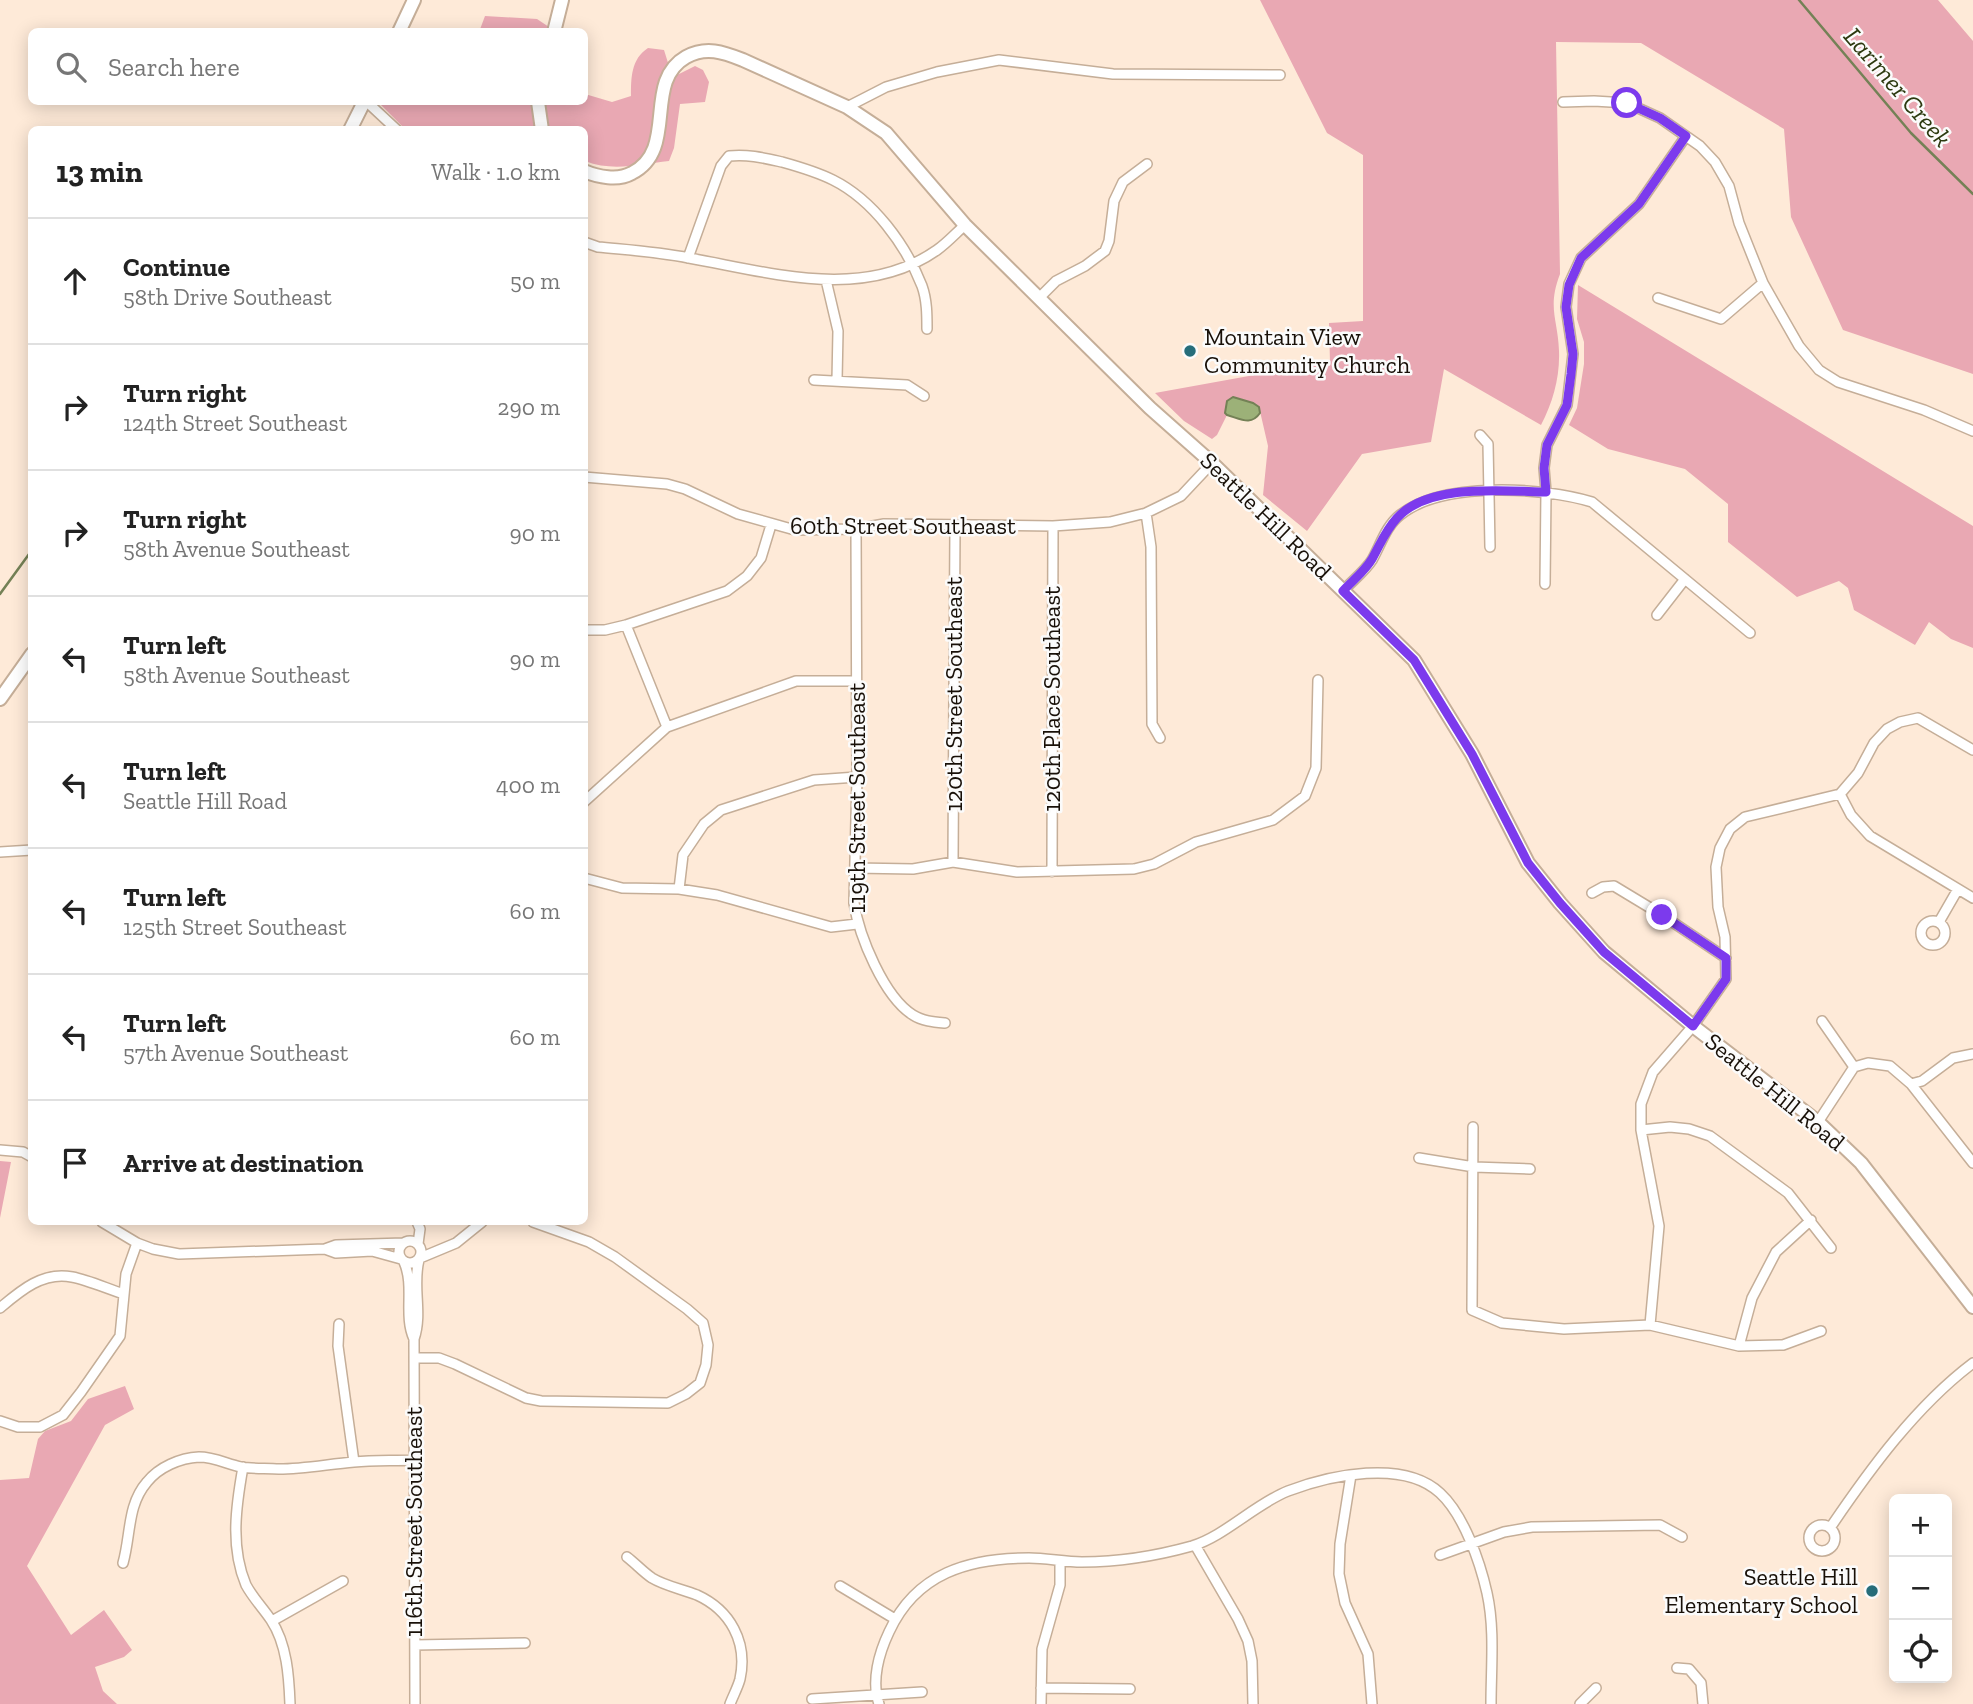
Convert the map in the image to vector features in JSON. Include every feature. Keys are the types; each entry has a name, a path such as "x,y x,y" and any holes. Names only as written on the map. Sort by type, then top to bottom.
{"main road":[{"path":"401,28 414,0"},
{"path":"555,28 562,0"},
{"name":"Seattle Hill Road","path":"588,172 624,177 643,166 656,145 665,81 679,62 706,50 726,53 847,107 886,133 965,225 1150,408 1212,463 1414,660 1472,754 1528,863 1604,952 1693,1026 1818,1122 1861,1163 1973,1307"},
{"path":"353,126 364,105"},
{"path":"538,105 541,126"},
{"path":"0,699 28,660"}],"street":[{"path":"847,107 886,87 937,72 999,60 1113,74 1280,75"},
{"path":"1563,102 1627,103 1660,118 1700,146 1715,162 1729,187 1739,223 1763,283 1800,346 1819,370 1838,382 1924,410 1973,431"},
{"path":"368,105 392,126"},
{"path":"1545,584 1544,468 1547,445 1567,405 1573,354 1566,307 1569,285 1581,258 1639,204 1686,136"},
{"path":"688,258 721,166 729,156 745,154 801,167 835,180 860,198 903,247 923,288 927,329"},
{"path":"1039,298 1056,281 1085,266 1105,251 1109,241 1114,201 1123,182 1147,164"},
{"path":"588,243 688,258 795,278 825,280 877,275 912,264 937,250 965,225"},
{"path":"825,280 838,331 837,380"},
{"path":"1658,298 1721,319 1763,283"},
{"path":"814,380 907,385 924,396"},
{"path":"1480,435 1488,444 1490,547"},
{"name":"60th Street Southeast","path":"588,477 667,484 685,489 738,514 795,530 856,529 884,524 1054,526 1110,522 1146,513 1181,496 1212,463"},
{"path":"1343,591 1371,562 1382,537 1398,516 1419,502 1450,493 1546,492 1592,502 1750,633"},
{"path":"1146,513 1151,547 1152,724 1160,738"},
{"path":"588,630 605,630 626,625 727,591 747,576 761,558 771,525"},
{"name":"120th Street Southeast","path":"953,862 955,526"},
{"name":"120th Place Southeast","path":"1052,872 1054,526"},
{"name":"119th Street Southeast","path":"856,529 857,924 877,968 897,1002 914,1016 930,1022 945,1023"},
{"path":"1657,615 1685,579"},
{"path":"626,625 667,727"},
{"path":"855,868 913,869 953,862 1017,872 1134,869 1154,864 1196,842 1273,820 1305,796 1316,768 1318,680"},
{"path":"588,798 667,727 796,681 856,681"},
{"path":"1650,1325 1659,1226 1641,1130 1641,1104 1653,1072 1693,1026 1726,979 1725,937 1718,907 1716,867 1720,848 1730,829 1745,817 1840,794 1858,773 1874,743 1887,729 1899,722 1918,718 1973,750"},
{"path":"679,889 683,855 704,824 722,810 814,780 857,777"},
{"path":"1840,794 1851,815 1870,836 1973,898"},
{"path":"0,852 28,850"},
{"path":"588,879 622,888 679,889 717,895 831,927 857,924"},
{"path":"1592,892 1602,887 1614,886 1726,958"},
{"path":"1939,922 1958,889"},
{"path":"1822,1021 1854,1067"},
{"path":"1911,1084 1928,1076 1953,1058 1973,1055"},
{"path":"1818,1122 1854,1067 1868,1063 1890,1066 1911,1084 1973,1163"},
{"path":"1641,1130 1670,1126 1710,1136 1788,1193 1831,1248"},
{"path":"1474,1127 1472,1310 1502,1323 1564,1329 1650,1325 1739,1346 1783,1345 1821,1331"},
{"path":"0,1150 28,1155"},
{"path":"1419,1158 1474,1167 1530,1169"},
{"path":"1739,1346 1752,1298 1776,1252 1811,1220"},
{"path":"107,1225 153,1250 179,1254 325,1249 335,1245 405,1242 439,1248"},
{"path":"402,1261 399,1249 415,1225"},
{"path":"418,1225 418,1244 422,1251 419,1259"},
{"path":"325,1249 335,1253 372,1251 411,1264 439,1248 456,1243 478,1225"},
{"path":"414,1358 439,1358 526,1398 541,1401 668,1403 687,1394 700,1382 706,1365 708,1345 703,1323 615,1257 589,1242 541,1225"},
{"path":"0,1421 18,1427 40,1427 63,1415 81,1392 120,1336 126,1274 137,1243"},
{"name":"116th Street Southeast","path":"415,1704 414,1339 417,1330 416,1274 419,1259"},
{"name":"116th Street Southeast","path":"402,1261 408,1271 410,1330 414,1339"},
{"path":"0,1308 17,1293 44,1278 72,1276 124,1294"},
{"path":"339,1324 338,1346 354,1462"},
{"path":"1830,1528 1927,1402 1973,1363"},
{"path":"123,1563 130,1540 131,1511 138,1493 149,1479 164,1467 179,1461 198,1457 213,1458 243,1467 282,1469 414,1460"},
{"path":"243,1467 235,1530 239,1558 246,1584 258,1605 272,1621 282,1646 289,1677 290,1704"},
{"path":"877,1700 881,1649 895,1619 924,1586 945,1573 971,1563 1032,1558 1060,1562 1149,1557 1195,1545 1285,1492 1314,1482 1389,1472 1419,1481 1440,1492 1459,1516 1487,1593 1491,1633 1491,1704"},
{"path":"1351,1475 1340,1544 1339,1574 1345,1603 1368,1654 1372,1704"},
{"path":"1440,1555 1504,1532 1532,1527 1660,1525 1682,1536"},
{"path":"1195,1545 1248,1641 1252,1661 1253,1704"},
{"path":"627,1557 651,1577 697,1595 729,1618 737,1636 740,1668 740,1678 730,1704"},
{"path":"1041,1704 1042,1649 1060,1585 1060,1562"},
{"path":"272,1621 343,1581"},
{"path":"840,1586 895,1619"},
{"path":"415,1645 525,1643"},
{"path":"1676,1668 1689,1669 1701,1683 1703,1704"},
{"path":"1041,1688 1130,1689"},
{"path":"1580,1704 1596,1688"},
{"path":"812,1699 877,1700 922,1692"}],"shaded area":[{"path":"1260,0 1938,0 1973,41 1973,374 1843,330 1791,217 1784,129 1641,43 1556,42 1560,274 1554,296 1554,313 1559,361 1555,389 1541,425 1444,369 1431,442 1362,454 1307,531 1263,495 1268,446 1259,407 1225,413 1227,415 1217,435 1212,439 1184,421 1155,393 1260,374 1261,367 1330,363 1329,323 1363,321 1363,155 1327,133"},
{"path":"485,16 537,19 555,28 480,28"},
{"path":"648,48 664,50 669,66 677,75 695,66 703,70 709,82 705,102 680,104 674,148 669,161 616,167 588,162 588,126 402,126 381,105 588,105 588,95 612,102 631,96 635,63"},
{"path":"1578,285 1973,526 1973,648 1951,639 1929,622 1915,645 1854,610 1848,588 1839,581 1797,597 1728,542 1728,504 1685,469 1608,449 1569,425 1577,408 1584,364 1584,342 1577,319"},
{"path":"1233,397 1253,403 1259,407 1260,413 1249,420 1227,415 1227,401"},
{"path":"0,1161 11,1162 0,1218"},
{"path":"125,1386 134,1409 105,1425 27,1566 71,1635 104,1610 132,1650 124,1657 95,1667 103,1691 117,1704 0,1704 0,1480 29,1478 38,1439 45,1431 71,1421 88,1399"}],"waterway":[{"name":"Larimer Creek","path":"1799,0 1911,133 1973,194"},
{"path":"0,594 28,556"}],"place":[{"name":"Mountain View Community Church","path":"1190,351"},
{"name":"Seattle Hill Elementary School","path":"1872,1591"}],"route":[{"path":"1627,103 1660,118 1686,136 1639,204 1581,258 1569,285 1566,307 1573,354 1571,374 1567,405 1547,445 1544,468 1546,492 1450,493 1419,502 1398,516 1382,537 1371,562 1343,591 1414,660 1472,754 1528,863 1560,903 1604,952 1693,1026 1726,979 1726,958 1662,915"}]}
